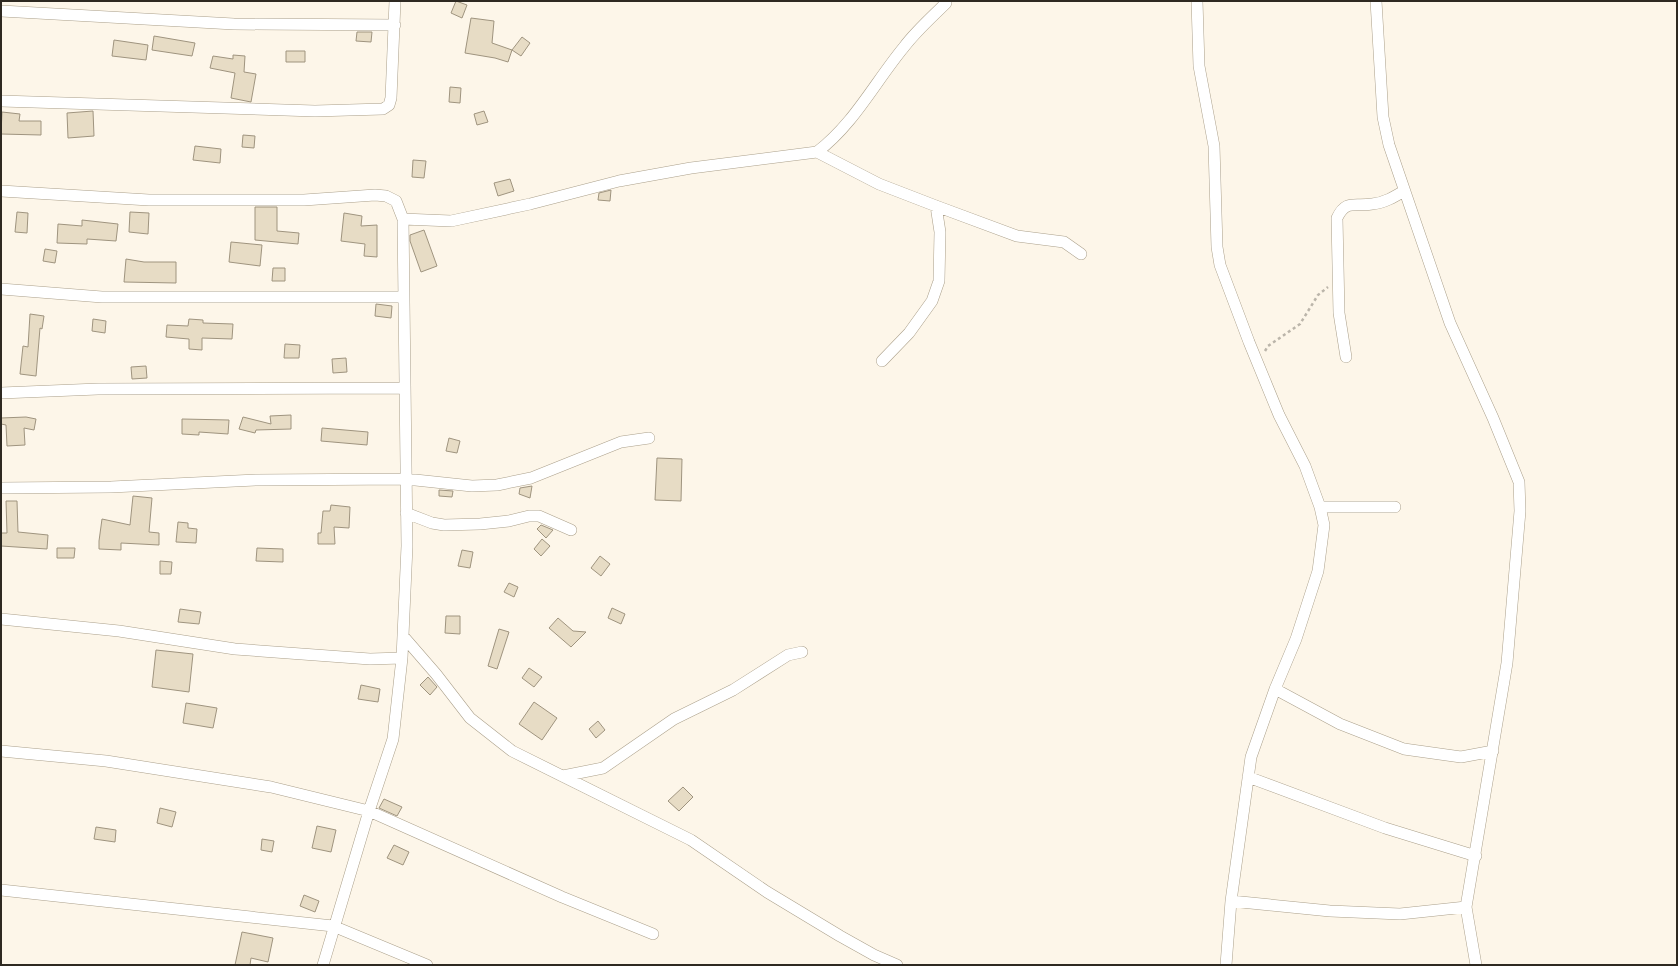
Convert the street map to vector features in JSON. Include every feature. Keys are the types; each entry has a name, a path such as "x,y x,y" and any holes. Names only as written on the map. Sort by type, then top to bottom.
{"street":[{"path":"1,102 314,111 383,109 389,105 391,98 395,1"},
{"path":"1197,1 1199,66 1214,146 1217,247 1220,265 1279,415 1305,466 1320,508 1324,525 1318,571 1296,639 1275,689 1251,757 1231,901 1226,965"},
{"path":"1376,1 1383,117 1389,145 1450,324 1493,418 1519,482 1520,511 1507,663 1476,856 1466,907 1476,965"},
{"path":"403,219 451,221 530,204 619,181 714,164 817,152 833,140 864,103 904,46 946,3"},
{"path":"1,11 234,24 395,25"},
{"path":"817,152 879,184 1017,236 1064,242 1081,254"},
{"path":"1,191 149,200 304,200 375,195 386,196 396,201 403,219 407,546 402,658 393,739 333,926 323,965"},
{"path":"1346,357 1339,313 1337,218 1342,209 1349,205 1372,204 1391,199 1404,191"},
{"path":"882,361 909,333 932,301 939,281 940,232 936,206"},
{"path":"1,289 102,297 404,297"},
{"path":"1,393 106,389 405,388"},
{"path":"1,488 111,487 256,480 406,479 472,486 497,485 531,478 621,442 649,438"},
{"path":"1320,508 1395,507"},
{"path":"406,513 432,523 444,525 509,522 529,516 539,516 571,530"},
{"path":"1,618 119,631 235,649 370,659 402,658"},
{"path":"403,636 436,674 470,718 512,751 691,840 767,892 874,955 897,965"},
{"path":"563,776 603,768 674,719 733,690 788,655 802,652"},
{"path":"1275,689 1340,724 1404,749 1462,757 1493,751"},
{"path":"1,752 106,761 271,787 369,811 562,897 653,934"},
{"path":"1248,777 1385,828 1476,856"},
{"path":"1,890 333,926 427,965"},
{"path":"1231,901 1330,911 1400,914 1466,907"}],"path":[{"path":"1258,363 1268,346 1300,324 1318,295 1338,281"}],"building":[{"path":"456,1 467,5 462,18 451,13"},
{"path":"471,18 494,21 492,43 512,50 508,62 495,58 465,53"},
{"path":"357,32 372,32 371,42 356,41"},
{"path":"154,36 195,43 192,56 152,50"},
{"path":"522,37 530,43 521,56 512,50"},
{"path":"114,40 148,45 146,60 112,56"},
{"path":"286,51 305,51 305,62 286,62"},
{"path":"233,55 245,56 244,72 256,74 251,102 231,98 235,73 210,68 213,56 233,59"},
{"path":"450,87 461,88 460,103 449,102"},
{"path":"93,111 94,136 68,138 67,113"},
{"path":"484,111 488,122 477,125 474,114"},
{"path":"2,112 20,114 19,121 41,121 41,135 1,134"},
{"path":"243,135 255,136 254,148 242,147"},
{"path":"195,146 221,149 220,163 193,160"},
{"path":"413,160 426,161 424,178 412,177"},
{"path":"510,179 514,191 498,196 494,183"},
{"path":"611,190 610,201 598,200 599,193"},
{"path":"255,207 277,207 277,231 299,233 298,244 255,240"},
{"path":"17,212 28,213 27,233 15,232"},
{"path":"130,212 149,213 148,234 129,232"},
{"path":"344,213 362,216 361,226 377,225 377,257 364,256 365,244 341,241"},
{"path":"82,220 118,224 116,241 87,239 87,244 57,243 58,224 82,226"},
{"path":"424,230 437,266 421,272 410,241 410,235"},
{"path":"231,242 262,245 260,266 229,262"},
{"path":"45,249 57,251 55,263 43,261"},
{"path":"126,259 144,262 176,262 176,283 124,282"},
{"path":"273,268 285,268 285,281 272,281"},
{"path":"376,304 392,306 391,318 375,316"},
{"path":"30,314 44,316 42,329 40,328 36,376 20,374 23,346 28,347"},
{"path":"93,319 106,321 105,333 92,331"},
{"path":"189,319 203,320 203,323 233,324 232,339 202,338 202,350 189,349 189,339 166,337 167,325 188,326"},
{"path":"285,344 300,345 299,358 284,358"},
{"path":"346,358 347,372 333,373 332,359"},
{"path":"146,366 147,378 132,379 131,367"},
{"path":"291,415 291,429 256,430 255,433 239,429 243,417 271,424 270,416"},
{"path":"26,417 36,419 34,430 24,428 25,445 7,446 6,425 1,424 1,418"},
{"path":"182,419 229,420 228,434 199,432 199,435 182,434"},
{"path":"322,428 368,432 367,445 321,441"},
{"path":"449,438 460,441 457,453 446,451"},
{"path":"657,458 682,459 681,501 655,500"},
{"path":"532,486 530,498 519,494 520,488"},
{"path":"439,490 453,491 452,497 439,496"},
{"path":"133,496 152,498 149,532 159,533 159,545 121,543 121,550 99,549 102,519 130,525"},
{"path":"6,501 17,501 18,532 48,535 47,549 1,546 1,533 7,533"},
{"path":"331,505 350,507 349,528 334,527 335,544 318,544 318,533 321,533 323,511 330,511"},
{"path":"178,522 188,523 188,528 197,529 196,543 176,542"},
{"path":"541,525 553,530 546,538 537,529"},
{"path":"542,539 550,546 541,556 534,549"},
{"path":"57,548 75,548 74,558 57,558"},
{"path":"257,548 283,549 283,562 256,561"},
{"path":"462,550 473,552 470,568 458,566"},
{"path":"600,556 610,564 601,576 591,568"},
{"path":"160,561 172,562 171,574 160,574"},
{"path":"509,583 518,587 514,597 504,592"},
{"path":"612,608 625,614 621,624 608,618"},
{"path":"180,609 201,612 199,624 178,622"},
{"path":"446,616 460,616 460,634 445,633"},
{"path":"558,618 573,631 586,632 571,647 549,628"},
{"path":"499,629 509,632 497,669 488,666"},
{"path":"156,650 193,654 189,692 152,687"},
{"path":"529,668 542,677 534,687 522,678"},
{"path":"428,677 437,687 430,695 420,685"},
{"path":"361,685 380,689 378,702 358,699"},
{"path":"534,702 557,718 542,740 519,724"},
{"path":"186,703 217,708 213,728 183,723"},
{"path":"598,721 605,730 596,738 589,729"},
{"path":"683,787 693,797 679,811 668,801"},
{"path":"384,799 402,807 397,816 379,808"},
{"path":"160,808 176,812 172,827 157,823"},
{"path":"317,826 336,830 331,852 312,848"},
{"path":"96,827 116,830 115,842 94,839"},
{"path":"262,839 274,841 272,852 261,850"},
{"path":"394,845 409,852 403,865 387,858"},
{"path":"304,895 319,901 315,912 300,906"},
{"path":"242,932 273,938 268,962 251,958 250,965 235,965"}]}
